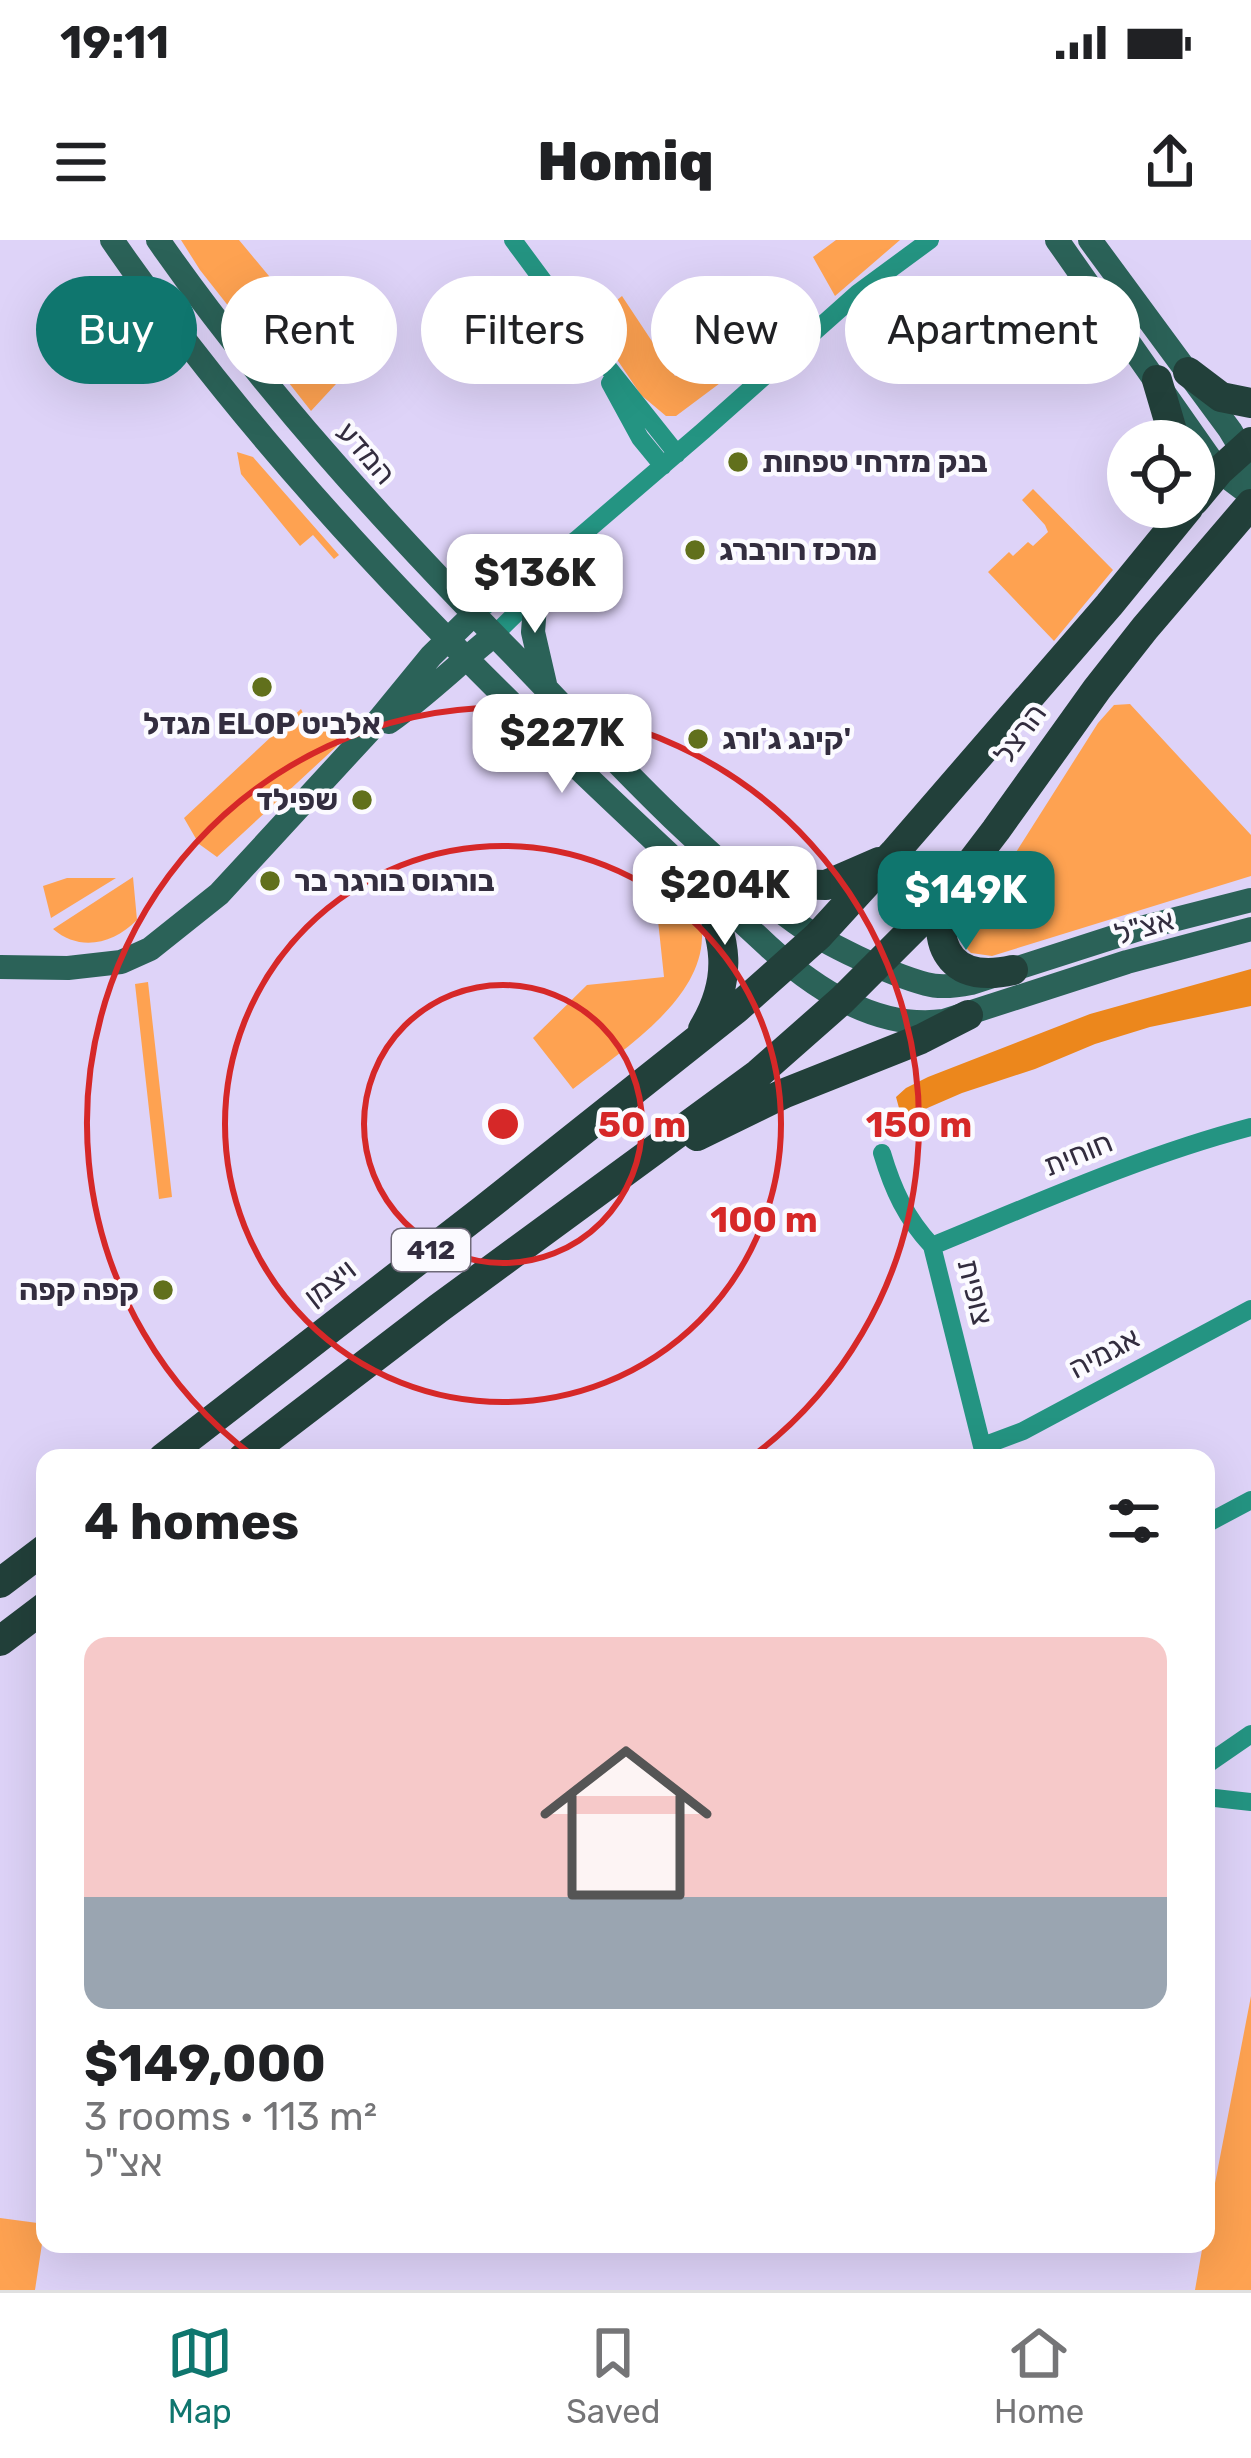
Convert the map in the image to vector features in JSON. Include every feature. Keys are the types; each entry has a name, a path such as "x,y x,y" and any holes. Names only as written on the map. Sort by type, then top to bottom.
{"main road":[{"path":"112,240 245,414 362,550 542,736 788,964"},
{"name":"המדע","path":"158,240 271,389 346,476 564,710 650,795 795,922 878,964"},
{"path":"1090,240 1188,372 1251,481"},
{"path":"1057,245 1157,380 1237,454 1251,495"},
{"path":"1188,372 1221,397 1251,403"},
{"path":"1157,380 1169,420"},
{"name":"הרצל","path":"1215,478 1237,454"},
{"name":"הרצל","path":"842,1000 945,896 1097,688 1251,504"},
{"path":"1157,544 1163,528"},
{"name":"הרצל","path":"818,936 1171,528"},
{"path":"536,594 532,632 538,665 544,683 564,710"},
{"path":"0,967 68,968 121,962 150,950 219,894 373,728 456,649 474,614"},
{"path":"456,649 493,636"},
{"path":"747,883 826,885 894,853"},
{"path":"696,1040 718,998 725,960 718,919 704,887"},
{"path":"945,896 943,936 955,962 980,974 1012,970"},
{"name":"אצ\"ל","path":"878,964 926,984 970,983 1123,933 1251,899"},
{"name":"אצ\"ל","path":"788,964 869,1013 924,1024 968,1016 1127,962 1251,929"},
{"name":"ויצמן","path":"176,1449 696,1040 818,936"},
{"name":"412","path":"255,1449 758,1074 842,1000"},
{"path":"616,1176 785,1093 921,1040 968,1016"},
{"path":"0,1583 36,1556"},
{"path":"0,1641 36,1614"}],"street":[{"path":"513,240 595,351 640,438 670,460"},
{"path":"474,614 576,540 858,293 929,242"},
{"path":"493,636 536,594 576,540"},
{"name":"חוחית","path":"932,1246 1140,1161 1251,1127"},
{"name":"צופית","path":"882,1153 898,1200 932,1246 983,1449"},
{"name":"אגמיה","path":"990,1449 1251,1309"},
{"path":"1215,1519 1251,1500"},
{"path":"1215,1759 1251,1734"},
{"path":"1215,1797 1251,1802"}],"shaded area":[{"path":"181,240 239,240 269,276 221,276 221,297"},
{"path":"836,240 900,240 858,276 845,276 845,287 835,296 813,257"},
{"path":"627,304 651,340 651,384 719,384 676,416 666,416 641,395 627,374"},
{"path":"290,384 336,384 311,411"},
{"path":"237,452 253,457 339,555 334,559 313,535 300,546 241,474"},
{"path":"1033,489 1113,570 1054,641 988,572 1009,552 1013,556 1028,542 1033,546 1048,532 1022,500"},
{"path":"1130,704 1251,835 1251,876 992,956 971,953 961,937 963,919 1006,868 1098,723 1114,705"},
{"path":"301,709 315,727 338,724 337,746 217,857 199,844 184,818"},
{"path":"133,877 137,920 118,935 85,943 53,929"},
{"path":"67,878 116,878 51,918 43,886"},
{"path":"657,911 695,911 702,938 698,962 687,984 654,1024 573,1089 533,1038 587,985 664,977"},
{"path":"1251,969 1251,1006 1095,1044 902,1119 896,1097 928,1077 1090,1014"},
{"path":"148,982 172,1197 159,1199 135,984"},
{"path":"1251,1996 1251,2290 1195,2290 1201,2253 1215,2253 1215,2183"},
{"path":"0,2218 36,2223 36,2253 41,2253 35,2290 0,2290"}],"place":[{"name":"בנק מזרחי טפחות","path":"738,462"},
{"name":"מרכז רורברג","path":"695,550"},
{"name":"מגדל ELOP אלביט","path":"262,687"},
{"name":"קינג ג'ורג'","path":"698,739"},
{"name":"שפילד","path":"362,800"},
{"name":"בורגוס בורגר בר","path":"270,881"},
{"name":"קפה קפה","path":"163,1290"}]}
